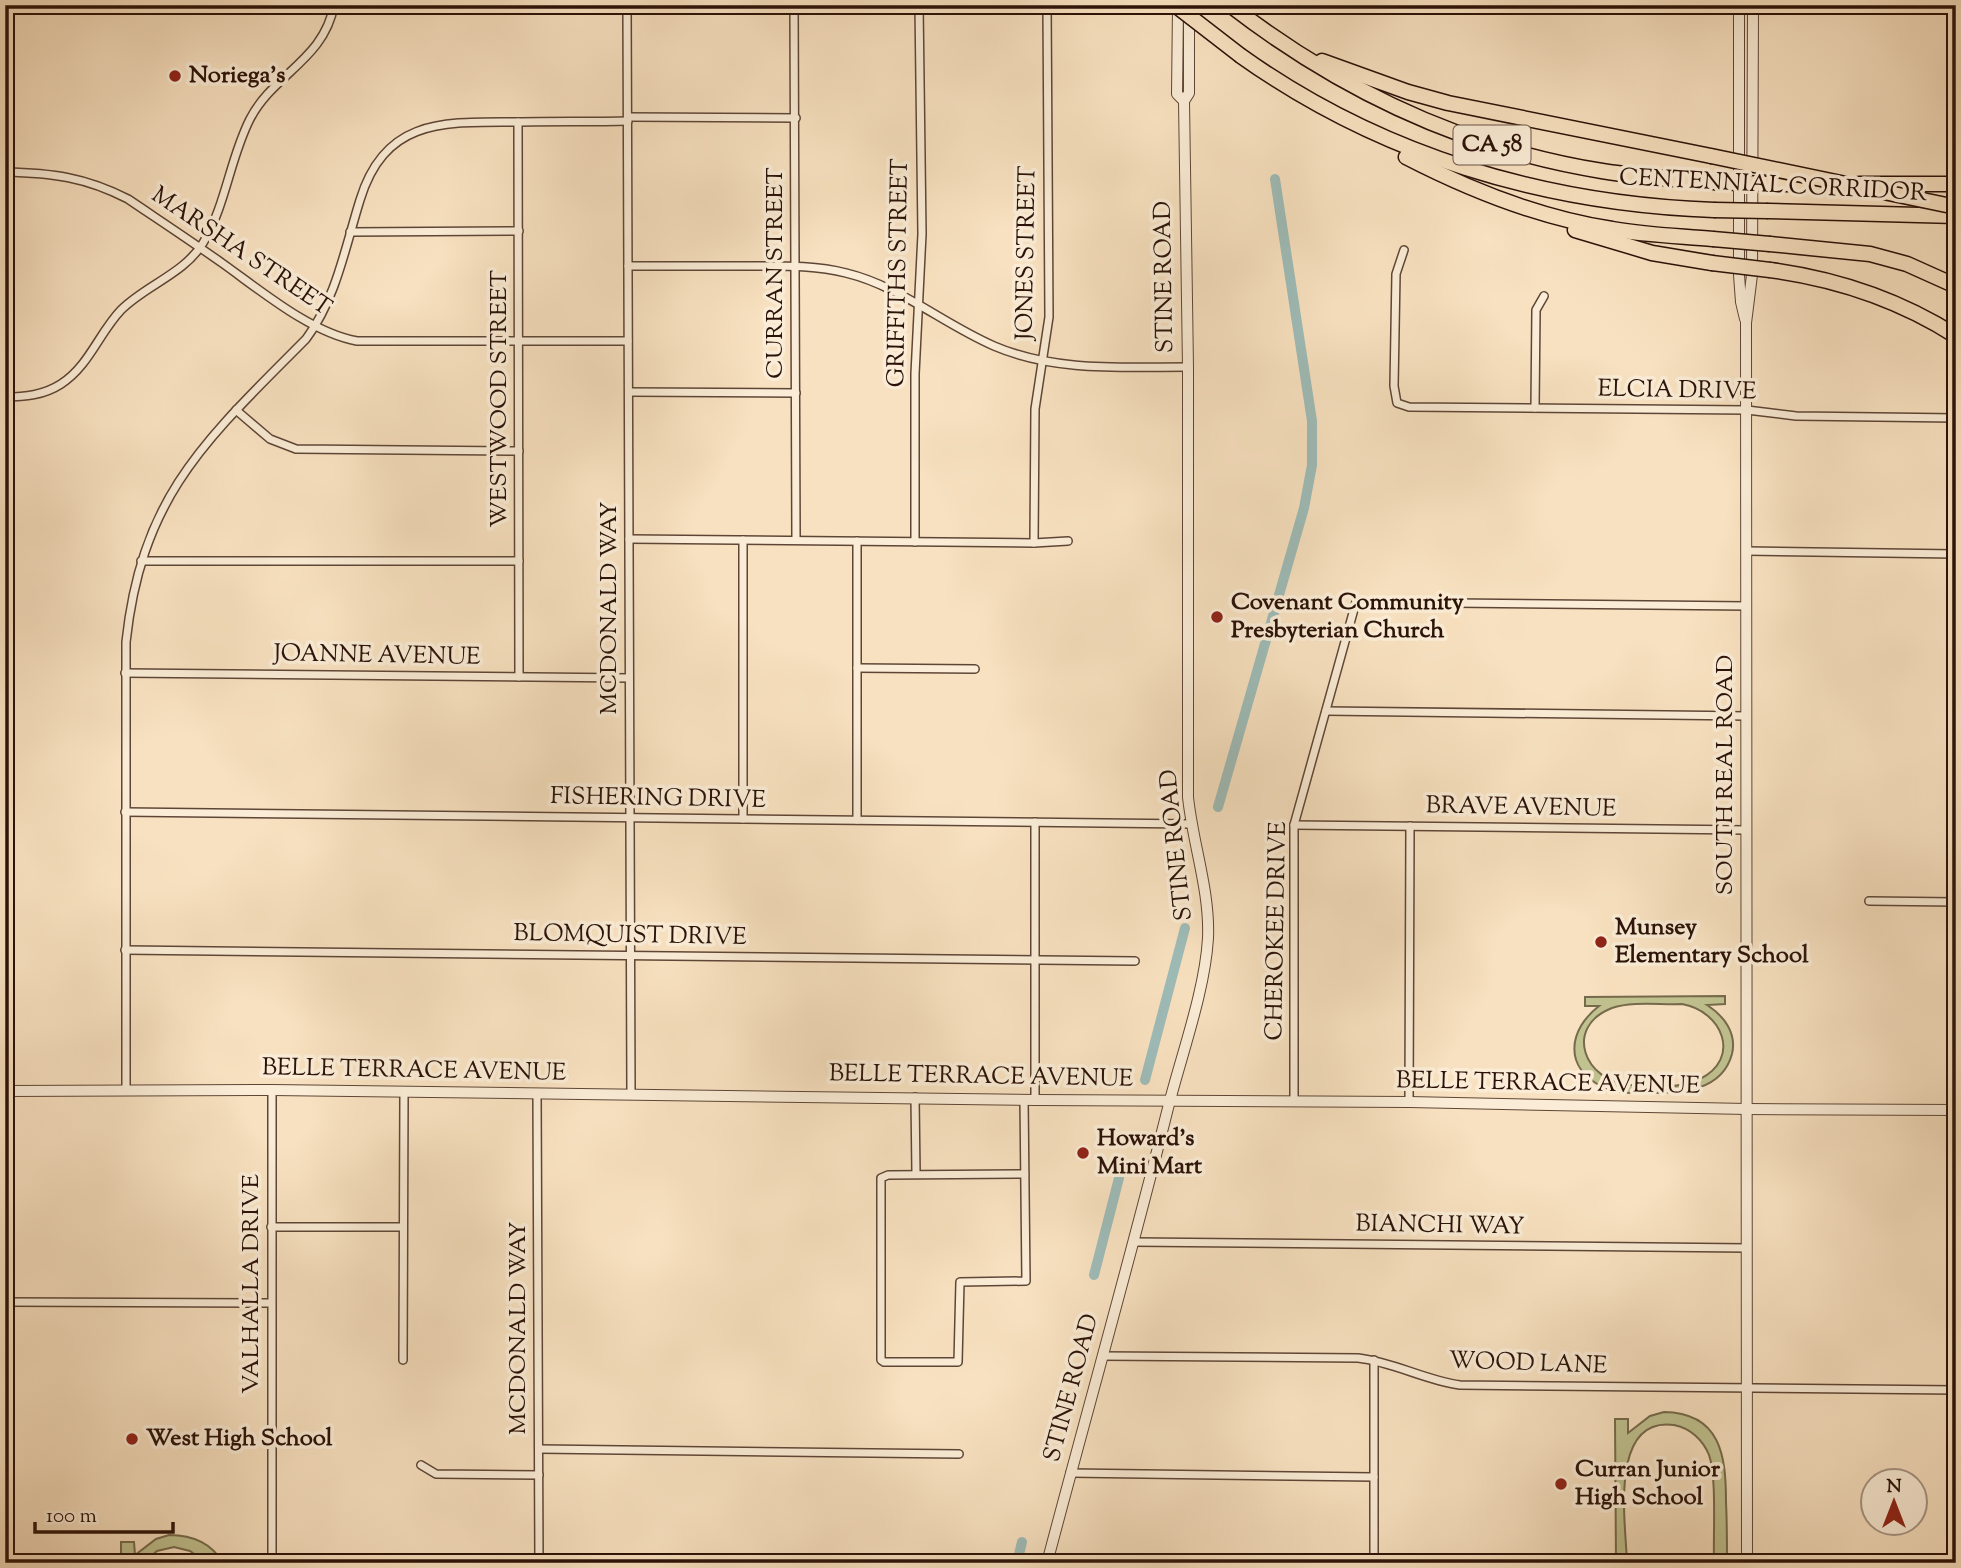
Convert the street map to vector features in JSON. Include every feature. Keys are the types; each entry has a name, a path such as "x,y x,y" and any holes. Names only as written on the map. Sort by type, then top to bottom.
{"highway":[{"name":"CENTENNIAL CORRIDOR","path":"1177,5 1241,56 1325,110 1404,148 1524,185 1626,203 1714,210 1956,216"},
{"name":"CENTENNIAL CORRIDOR","path":"1230,5 1340,80 1384,104 1483,142 1542,159 1601,171 1714,182 1956,184"},
{"path":"1293,49 1393,87 1448,103 1956,207"},
{"path":"1325,110 1415,161 1556,223 1653,253 1821,278 1860,289 1903,307 1956,336"},
{"path":"1509,202 1564,220 1613,230 1870,254 1907,264 1956,286"}],"street":[{"path":"5,397 48,391 73,376 122,309 179,268 200,247 211,228 250,118 268,94 321,41 334,5"},
{"name":"MCDONALD WAY","path":"626,5 631,1094"},
{"name":"CURRAN STREET","path":"794,5 796,540"},
{"name":"GRIFFITHS STREET","path":"915,542 915,374 922,234 919,5"},
{"name":"JONES STREET","path":"1034,543 1035,420 1049,317 1047,5"},
{"name":"STINE ROAD","path":"1177,5 1177,94 1184,101"},
{"name":"STINE ROAD","path":"1046,1563 1170,1100 1201,980 1208,940 1206,896 1188,797 1188,368 1184,101 1189,93 1189,5"},
{"name":"SOUTH REAL ROAD","path":"1739,5 1739,286 1746,323"},
{"name":"SOUTH REAL ROAD","path":"1747,1562 1746,323 1752,275 1754,5"},
{"path":"126,1091 125,673 129,612 141,561 156,522 181,474 207,441 316,326 331,296 365,186 372,172 386,153 404,138 433,125 449,122 796,118"},
{"name":"WESTWOOD STREET","path":"518,122 519,677"},
{"name":"MARSHA STREET","path":"5,172 69,176 107,188 128,199 316,326 342,339 628,341"},
{"path":"350,232 519,231"},
{"name":"ELCIA DRIVE","path":"1404,250 1396,274 1394,386 1397,403 1409,407 1747,410 1786,416 1956,418"},
{"path":"628,265 825,269 868,279 997,347 1043,361 1090,367 1188,368"},
{"path":"1535,408 1536,310 1544,296"},
{"path":"629,392 796,393"},
{"path":"236,410 270,439 296,449 519,451"},
{"path":"629,539 1034,543 1068,541"},
{"path":"743,540 743,819"},
{"path":"857,541 857,820"},
{"path":"1747,551 1956,554"},
{"path":"141,561 519,561"},
{"name":"CHEROKEE DRIVE","path":"1294,1100 1294,825 1356,602 1747,606"},
{"path":"857,668 975,669"},
{"name":"JOANNE AVENUE","path":"125,673 629,678"},
{"path":"1326,711 1747,716"},
{"name":"FISHERING DRIVE","path":"125,812 1191,824"},
{"path":"1025,1174 888,1174 881,1178 881,1360 887,1363 958,1362 960,1282 1026,1281 1025,1174 1035,960 1035,822"},
{"name":"BRAVE AVENUE","path":"1294,825 1747,830"},
{"path":"1409,1102 1410,826"},
{"path":"1869,901 1956,902"},
{"name":"BLOMQUIST DRIVE","path":"125,950 1135,961"},
{"name":"BELLE TERRACE AVENUE","path":"5,1091 272,1090 1030,1100 1294,1100 1746,1109 1956,1110"},
{"name":"VALHALLA DRIVE","path":"272,1090 272,1563"},
{"path":"403,1360 404,1092"},
{"name":"MCDONALD WAY","path":"537,1094 539,1563"},
{"path":"915,1097 916,1174"},
{"path":"271,1227 402,1227"},
{"name":"BIANCHI WAY","path":"1133,1242 1747,1248"},
{"path":"5,1302 271,1303"},
{"name":"WOOD LANE","path":"1102,1356 1374,1360 1396,1365 1428,1378 1460,1385 1956,1390"},
{"path":"1374,1360 1374,1563"},
{"path":"538,1449 959,1454"},
{"path":"421,1465 436,1474 539,1475"},
{"path":"1070,1473 1374,1477"},
{"path":"1747,1562 1863,1563"}],"green space":[{"path":"1725,996 1725,1004 1707,1005 1719,1014 1731,1032 1733,1046 1727,1066 1710,1083 1688,1090 1633,1093 1603,1087 1581,1070 1576,1059 1576,1037 1581,1026 1599,1006 1585,1006 1585,997","holes":["1647,1004 1682,1004 1696,1008 1716,1025 1722,1036 1723,1048 1721,1059 1713,1070 1700,1079 1675,1086 1631,1085 1615,1082 1591,1064 1584,1040 1588,1028 1597,1017 1612,1008"]},
{"path":"1664,1412 1683,1414 1698,1420 1709,1429 1716,1440 1726,1485 1727,1563 1714,1563 1714,1492 1709,1455 1695,1436 1674,1425 1653,1427 1639,1437 1630,1455 1625,1476 1624,1500 1627,1563 1616,1563 1615,1419 1628,1419 1628,1433 1650,1416"},
{"path":"169,1535 200,1541 213,1550 223,1563 206,1563 190,1551 174,1547 157,1551 143,1563 121,1563 121,1542 134,1542 135,1555 156,1539"}],"waterway":[{"path":"1218,807 1304,508 1312,465 1312,421 1275,179"},
{"path":"1145,1080 1185,928"},
{"path":"1094,1275 1119,1178"},
{"path":"1017,1563 1022,1542"}],"place":[{"name":"Noriega's","path":"175,76"},
{"name":"Covenant Community Presbyterian Church","path":"1217,617"},
{"name":"Munsey Elementary School","path":"1601,942"},
{"name":"Howard's Mini Mart","path":"1083,1153"},
{"name":"West High School","path":"132,1439"},
{"name":"Curran Junior High School","path":"1561,1484"}]}
